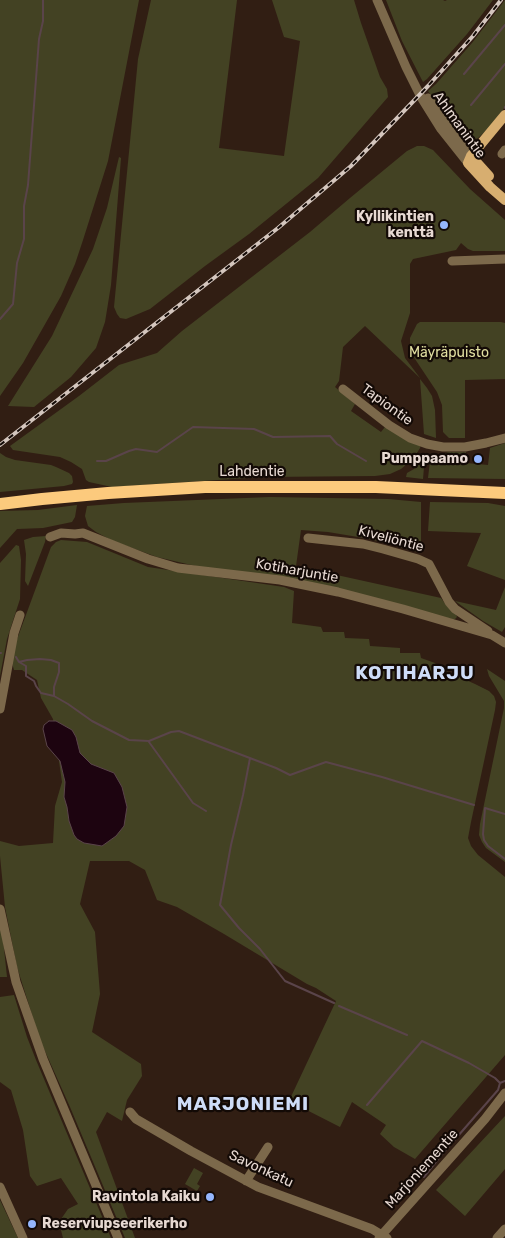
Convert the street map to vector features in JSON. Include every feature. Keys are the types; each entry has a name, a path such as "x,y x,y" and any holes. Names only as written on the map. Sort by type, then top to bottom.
{"highway":[{"name":"Lahdentie","path":"0,504 108,493 206,488 367,487 505,493"}],"main road":[{"path":"471,160 505,115"},
{"path":"471,160 485,150 505,123"},
{"name":"Ahlmanintie","path":"471,160 505,193"},
{"name":"Ahlmanintie","path":"471,160 490,186 505,200"}],"street":[{"name":"Ahlmanintie","path":"377,0 413,74 471,160"},
{"path":"452,261 505,259"},
{"name":"Tapiontie","path":"343,389 389,425 410,438 426,444 443,447 465,447 505,438"},
{"name":"Kotiharjuntie","path":"50,537 61,533 83,533 163,565 280,580 338,592 492,635 505,643"},
{"name":"Kiveliöntie","path":"308,538 370,546 429,564 449,602 455,609 492,635"},
{"path":"0,709 12,642 20,615"},
{"path":"0,909 16,982 43,1059 118,1238"},
{"name":"Marjoniementie","path":"382,1237 505,1093"},
{"name":"Marjoniementie","path":"485,1118 505,1100"},
{"name":"Savonkatu","path":"130,1112 136,1119 246,1181 265,1190 327,1212 382,1237"},
{"path":"246,1181 268,1147"},
{"path":"0,1187 23,1238"},
{"path":"497,1238 505,1229"}],"green space":[{"path":"0,0 139,0 108,161 75,264 61,296 23,363 0,396"},
{"path":"151,0 237,0 219,148 284,156 300,41 284,37 272,0 354,0 380,77 387,89 388,97 318,178 249,234 150,309 126,319 120,318 114,307 138,59"},
{"path":"386,0 493,0 467,34 423,82 402,41"},
{"path":"505,0 505,107 490,127 478,138 467,141 463,139 428,91 472,43"},
{"path":"417,146 424,146 433,150 470,189 505,220 505,251 473,251 461,243 456,250 413,259 410,264 410,313 401,341 405,358 420,378 365,326 343,347 339,381 335,387 355,404 351,411 381,432 385,427 404,438 421,444 414,458 401,469 390,474 375,476 263,477 112,487 89,482 86,480 82,469 60,457 13,450 10,446 119,365 157,353 182,331 310,232 407,151"},
{"path":"119,157 121,158 111,285 105,322 96,348 71,377 34,407 8,406 52,336 93,249 107,208"},
{"name":"Mäyräpuisto","path":"420,322 505,323 505,379 465,380 465,438 449,438 443,432 442,405 437,392 413,356 410,338"},
{"path":"420,379 432,396 435,410 436,438 424,434"},
{"path":"505,443 505,479 428,478 430,461 434,456 448,452 466,452 466,463 488,465 490,448"},
{"path":"0,453 15,460 51,465 69,473 72,476 73,482 64,486 0,492"},
{"path":"426,458 423,479 406,477 407,473 414,469 421,459"},
{"path":"270,497 388,499 421,502 421,553 370,539 328,532 301,530 296,566 441,598 454,611 457,617 452,619 157,557 113,541 96,532 88,526 85,516 87,506"},
{"path":"430,502 488,503 505,506 505,580 467,566 481,533 428,531"},
{"path":"77,505 72,522 43,528 17,529 0,548 0,511 38,510"},
{"path":"46,536 28,586 25,581 26,554 24,540"},
{"path":"61,540 87,542 148,567 284,587 294,591 292,623 321,627 323,632 344,632 345,638 369,639 370,646 400,648 400,653 420,653 421,658 435,663 439,668 489,691 494,696 496,702 495,710 468,838 478,855 505,877 505,1055 415,1159 394,1147 380,1134 386,1125 352,1102 340,1127 289,1101 336,1001 177,907 157,900 145,870 129,861 90,861 80,904 95,932 100,994 92,1032 141,1064 142,1076 127,1100 122,1121 107,1112 96,1132 135,1238 125,1238 40,1040 17,967 5,907 0,856 0,841 19,846 53,843 55,806 62,782 53,719 41,698 37,680 22,670 14,670 12,663 16,642 51,547"},
{"path":"16,545 19,546 21,560 20,599 7,639 0,676 0,563"},
{"path":"505,587 505,627 502,632 455,601 496,610"},
{"path":"487,669 505,681 505,862 486,848 479,835 504,708 504,701 489,676"},
{"path":"0,926 3,939 7,977 0,977"},
{"path":"14,995 36,1060 111,1238 63,1238 59,1222 68,1209 78,1204 61,1178 37,1186 30,1176 23,1130 11,1090 0,1082 0,997"},
{"path":"505,1116 505,1169 465,1216 436,1190"},
{"path":"194,1168 203,1173 197,1184 200,1186 197,1191 185,1184"},
{"path":"0,1200 18,1238 0,1238"}],"shaded area":[{"path":"49,721 56,721 72,730 80,753 91,764 114,773 122,787 127,807 124,826 116,836 102,846 84,843 74,835 64,797 65,782 60,761 47,746 43,729 44,725"}],"waterway":[{"path":"0,319 13,304 17,263 24,239 24,206 28,185 39,39 43,21 43,0"},
{"path":"464,74 505,25"},
{"path":"471,105 505,64"},
{"path":"97,461 106,461 136,449 157,452 193,427 254,429 273,437 330,436 337,444 366,461"},
{"path":"16,657 19,662 40,659 59,663 54,696"},
{"path":"19,662 26,666 26,676 34,681 41,693 54,696 92,721 129,740 149,741 171,732 179,731 290,775 326,762 474,805"},
{"path":"149,742 193,803 206,811"},
{"path":"250,758 220,905 260,949 285,981 334,1003"},
{"path":"505,814 485,808 483,834 488,846 505,859"},
{"path":"339,1006 407,1035"},
{"path":"367,1105 422,1041 469,1063 500,1083"},
{"path":"424,1177 498,1090 500,1083 505,1081"}],"railway":[{"path":"0,445 278,228 351,166 428,86 473,36 501,0"}],"place":[{"name":"Kyllikintien kenttä","path":"444,225"},
{"name":"Pumppaamo","path":"478,459"},
{"name":"Ravintola Kaiku","path":"210,1197"},
{"name":"Reserviupseerikerho","path":"32,1224"}],"district":[{"name":"KOTIHARJU","path":"415,674"},
{"name":"MARJONIEMI","path":"243,1105"}]}
